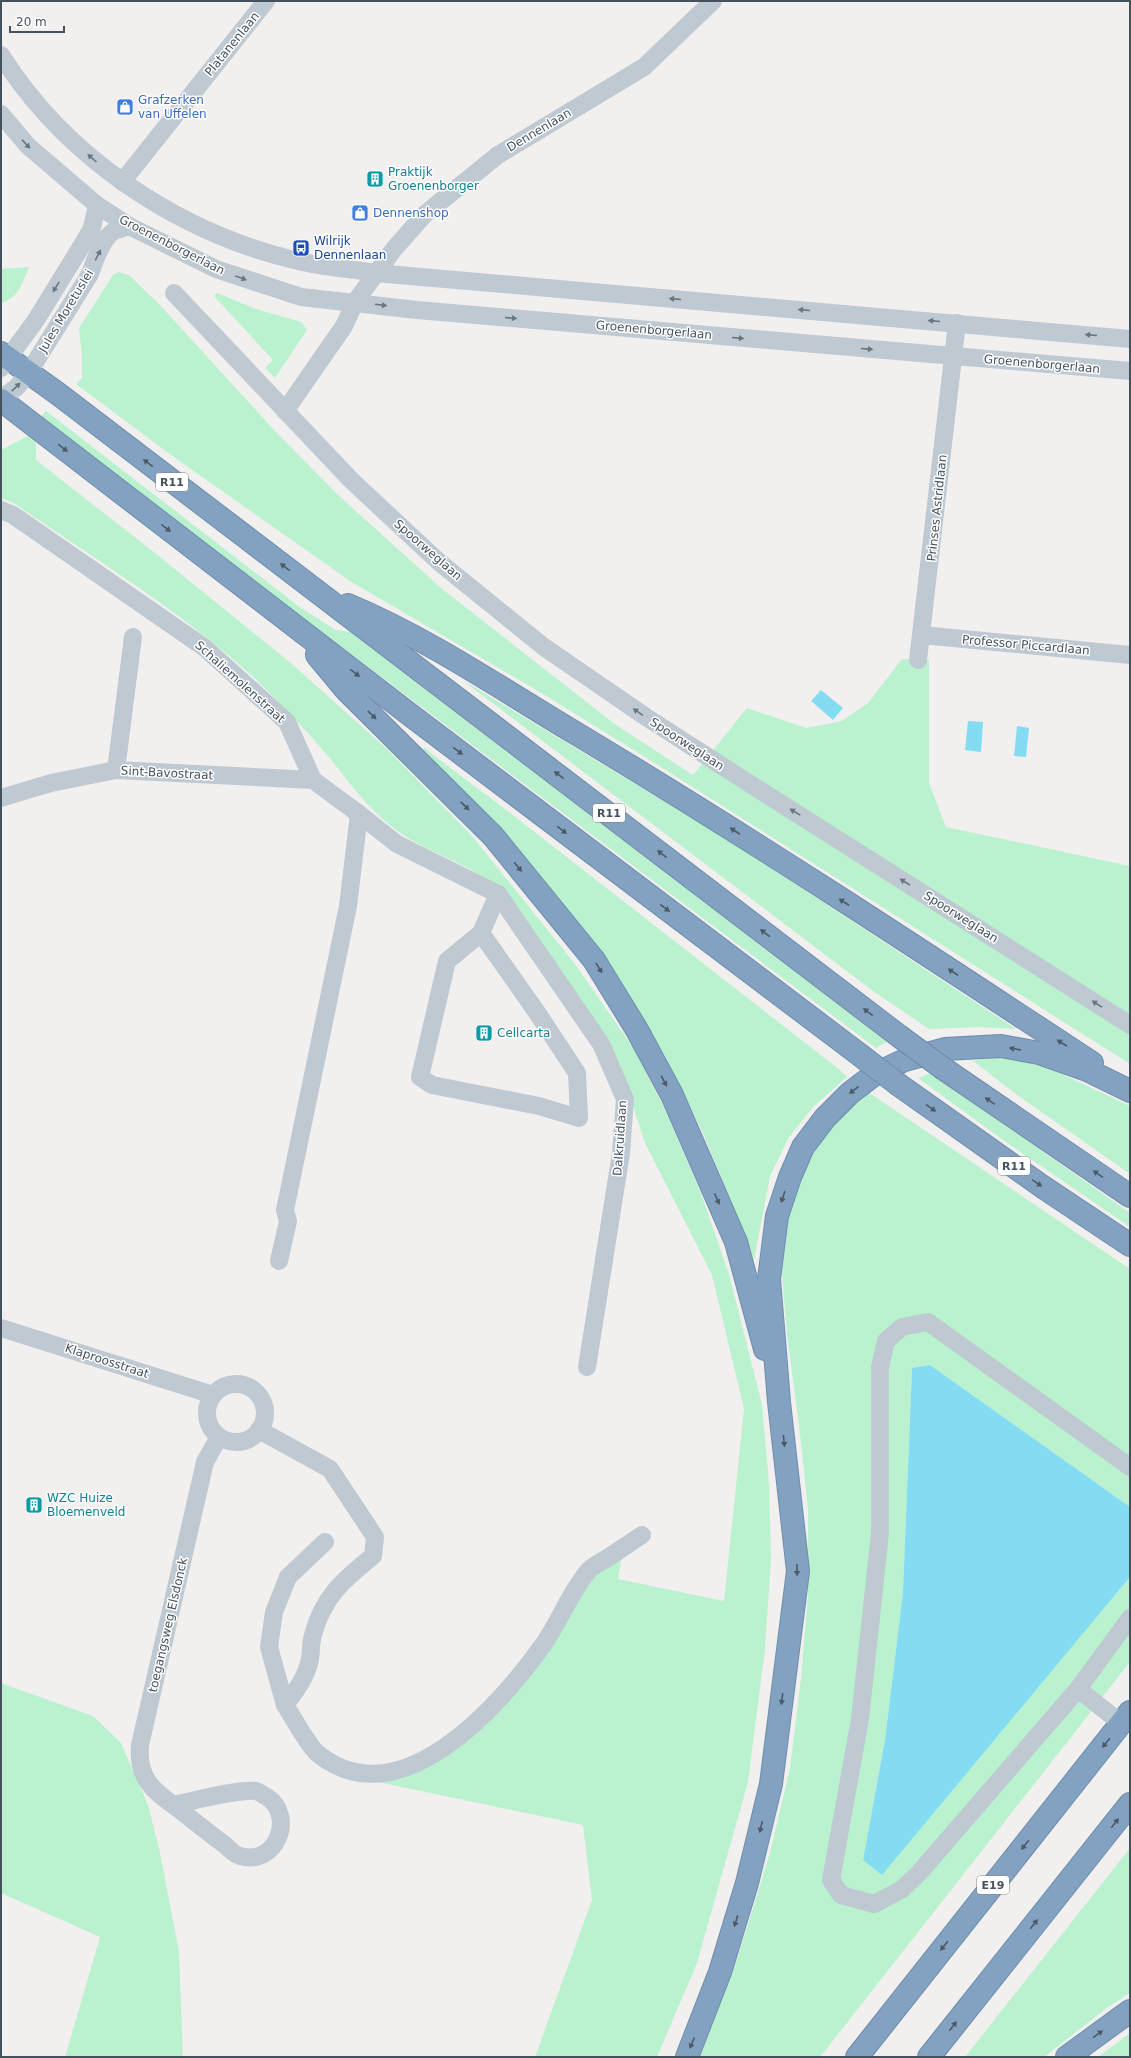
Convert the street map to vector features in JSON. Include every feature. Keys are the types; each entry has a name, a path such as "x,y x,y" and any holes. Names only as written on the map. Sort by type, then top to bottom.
{"highway":[{"name":"R11","path":"4,360 29,372 899,1036 944,1069 1130,1196"},
{"name":"R11","path":"1,400 290,623 899,1085 1043,1187 1130,1245"},
{"path":"316,591 374,616 440,652 680,796 1130,1087"},
{"path":"290,623 347,691 493,836 594,960 637,1030 672,1095 736,1242 779,1402"},
{"path":"687,2057 720,1972 747,1883 771,1784 798,1572 779,1402 769,1278 777,1216 790,1177 803,1147 825,1118 850,1093 875,1074 905,1060 945,1049 1001,1046 1039,1053 1087,1070 1130,1091"},
{"name":"E19","path":"857,2057 1126,1718"},
{"path":"929,2057 1130,1804"},
{"path":"1067,2057 1130,2011"}],"street":[{"name":"Platanenlaan","path":"122,182 266,1"},
{"name":"Dennenlaan","path":"376,273 409,231 450,193 498,155 644,67 713,1"},
{"path":"1,54 32,95 72,141 99,165 122,182 165,209 221,237 298,261 376,273 1130,339"},
{"name":"Groenenborgerlaan","path":"1,114 28,146 97,205 130,226 216,269 301,297 416,310 1130,371"},
{"name":"Jules Moretuslei","path":"4,360 84,242 92,228 97,205"},
{"name":"Jules Moretuslei","path":"1,400 17,387 29,372 90,274 96,257 108,238 113,232 130,226"},
{"path":"285,410 344,326 355,302 376,273"},
{"name":"Spoorweglaan","path":"174,292 350,480 439,562 544,647 646,717 1130,1025"},
{"path":"954,356 957,323"},
{"name":"Prinses Astridlaan","path":"918,660 954,356"},
{"name":"Schaliemolenstraat","path":"1,510 13,515 205,648 287,722 312,780"},
{"name":"Professor Piccardlaan","path":"922,635 1130,654"},
{"path":"116,770 133,637"},
{"name":"Sint-Bavostraat","path":"1,798 51,783 116,770 312,780"},
{"path":"312,780 359,814 396,844 498,894 481,933 446,961 420,1077 432,1085 539,1106 580,1118 577,1073 538,1014 481,933"},
{"path":"279,1261 288,1221 284,1210 348,906 359,814"},
{"name":"Dalkruidlaan","path":"498,894 601,1044 625,1098 621,1153 587,1367"},
{"path":"1130,1467 928,1322 902,1327 886,1341 880,1367 880,1533 860,1720 832,1880 841,1895 874,1904 901,1890 919,1873 1078,1689 1130,1618"},
{"name":"Klaproosstraat","path":"1,1328 213,1395"},
{"path":"236,1384 249,1388 259,1396 264,1409 264,1422 259,1430 257,1434 245,1441 232,1442 219,1437 211,1429 207,1418 208,1406 213,1395 223,1387 236,1384"},
{"path":"259,1430 330,1469 375,1537 373,1556 335,1588 324,1607 312,1636 310,1662 301,1684 285,1705"},
{"name":"toegangsweg Elsdonck","path":"173,1805 244,1792 258,1791 272,1800 279,1813 281,1829 276,1843 266,1854 254,1858 239,1856 173,1805 154,1790 144,1775 139,1761 140,1745 205,1462 219,1437"},
{"path":"324,1542 288,1577 274,1612 269,1647 285,1705 316,1752 340,1767 360,1772 389,1773 447,1747 490,1709 544,1644 578,1585 590,1569 642,1535"},
{"path":"1078,1689 1126,1718"}],"green space":[{"path":"29,267 16,294 7,301 1,303 1,269"},
{"path":"118,272 129,275 160,305 275,431 337,494 441,588 616,725 693,775 747,708 806,728 842,721 868,703 902,659 929,660 929,783 946,827 1130,866 1130,1064 661,767 543,694 350,581 171,455 76,384 82,378 82,357 79,328 113,275"},
{"path":"217,293 256,309 301,322 307,330 275,378 265,368 273,360 214,296"},
{"path":"46,411 301,608 336,630 350,632 887,1042 876,1048 327,636 41,417"},
{"path":"28,436 36,442 36,460 155,553 292,664 388,750 472,836 575,964 634,1049 666,1112 700,1191 729,1274 762,1405 769,1483 771,1560 765,1649 748,1782 697,1963 657,2057 535,2057 592,1900 583,1825 359,1778 450,1752 594,1573 622,1555 618,1579 724,1601 744,1409 712,1275 645,1143 627,1088 493,884 468,868 403,835 382,819 291,714 250,674 222,650 135,585 14,503 1,498 1,450"},
{"path":"462,680 727,839 1016,1029 980,1027 929,1029 873,991"},
{"path":"425,748 511,813 847,1077 814,1106 789,1137 770,1176 754,1260 703,1133 665,1056 625,989 508,837 422,750"},
{"path":"1002,1056 1049,1068 1130,1106 1130,1174 1020,1097 973,1061"},
{"path":"931,1073 1130,1213 1130,1227 1003,1140 918,1078"},
{"path":"865,1090 1130,1269 1130,1507 930,1365 912,1368 903,1592 885,1740 863,1860 882,1874 1130,1577 1130,1662 820,2057 700,2057 740,1950 770,1853 790,1768 801,1679 808,1595 808,1509 787,1335 782,1273 789,1215 802,1171 835,1121"},
{"path":"1,1683 93,1716 121,1743 148,1805 160,1853 179,1951 183,2057 65,2057 100,1937 1,1893"},
{"path":"1130,1848 1130,1993 1108,2007 1044,2057 965,2057"},
{"path":"1130,2033 1130,2057 1098,2057"}],"water":[{"path":"821,690 843,708 833,720 811,701"},
{"path":"968,721 983,722 981,752 965,750"},
{"path":"1017,726 1029,728 1026,757 1014,756"},
{"path":"930,1365 1130,1507 1130,1577 882,1875 863,1860 885,1740 903,1592 912,1368"}],"place":[{"name":"Grafzerken van Uffelen","path":"125,107"},
{"name":"Praktijk Groenenborger","path":"375,179"},
{"name":"Dennenshop","path":"360,213"},
{"name":"Wilrijk Dennenlaan","path":"301,248"},
{"name":"Cellcarta","path":"484,1033"},
{"name":"WZC Huize Bloemenveld","path":"34,1505"}]}
